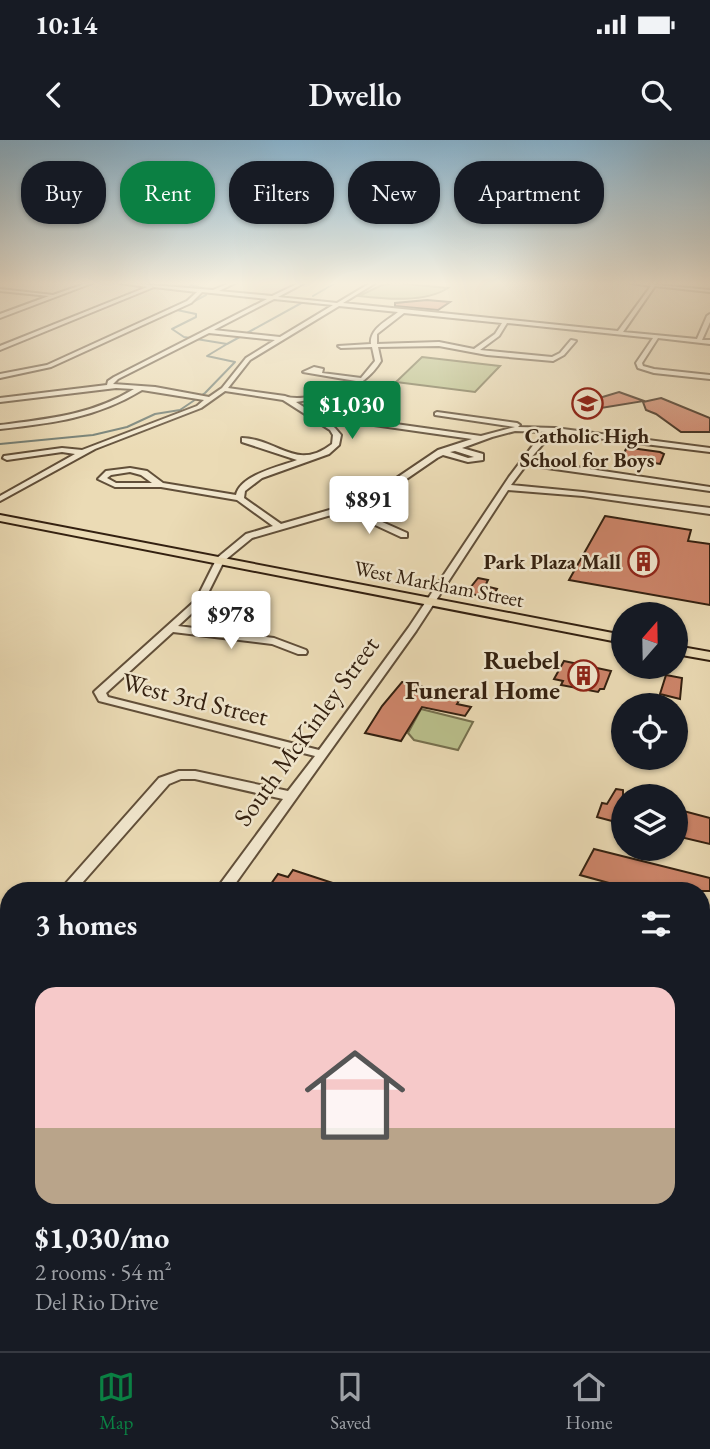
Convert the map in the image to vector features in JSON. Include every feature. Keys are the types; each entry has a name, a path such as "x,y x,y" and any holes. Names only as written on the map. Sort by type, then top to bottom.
{"main road":[{"name":"West Markham Street","path":"0,518 611,637"},
{"path":"688,652 710,656"}],"street":[{"path":"0,348 23,339"},
{"path":"0,376 45,367 107,339"},
{"path":"110,387 108,385 111,381 194,339"},
{"path":"0,499 82,452 186,413 224,388 248,359 280,339"},
{"path":"292,401 341,391 360,380 377,364 375,339"},
{"path":"475,351 492,339"},
{"path":"655,339 639,363 640,367 710,377"},
{"path":"672,339 710,342"},
{"path":"341,346 439,344 475,351 553,359 562,354 573,341"},
{"path":"317,374 360,380"},
{"path":"0,400 110,387 141,388 210,399"},
{"path":"0,427 100,411 141,388"},
{"path":"224,388 292,401 336,432 337,442 326,452 253,479 241,490 240,498"},
{"path":"438,414 710,450"},
{"path":"320,422 359,421 480,438"},
{"path":"169,628 205,594 213,570 220,561 249,537 375,499 441,453 453,448 508,430 534,428"},
{"path":"556,430 547,432 507,487 710,511"},
{"path":"245,440 306,460"},
{"path":"441,453 463,459 476,460 481,457 453,448"},
{"path":"7,458 55,451 82,452"},
{"path":"524,462 710,489"},
{"path":"161,485 144,473 130,470 110,473 102,480 116,485 161,485 240,498 248,507 280,527"},
{"name":"South McKinley Street","path":"228,882 432,602 507,487"},
{"path":"347,509 404,535"},
{"path":"169,628 274,640 302,652"},
{"name":"West 3rd Street","path":"169,628 111,680 100,692 100,696 321,754"},
{"path":"73,882 164,781 179,775 195,775 290,796"}],"green space":[{"path":"422,357 500,366 475,392 396,382"},
{"path":"421,709 473,722 458,750 414,740 408,733"}],"building":[{"path":"619,392 644,401 601,408 586,402"},
{"name":"Catholic High School for Boys","path":"661,398 710,418 710,432 681,432 646,410 643,402"},
{"path":"626,449 664,454 660,464 622,458"},
{"name":"Park Plaza Mall","path":"605,516 691,530 688,541 710,544 710,605 569,580"},
{"path":"478,578 488,580 485,586 497,589 492,598 466,593"},
{"name":"Ruebel Funeral Home","path":"564,661 611,671 604,689 598,692 561,685 563,681 554,679"},
{"path":"665,679 682,679 681,693 660,693"},
{"path":"402,682 462,696 457,704 471,707 465,716 422,707 401,741 365,733"},
{"path":"611,797 611,821 597,817 602,803 607,804"},
{"path":"688,812 710,818 710,844 688,839"},
{"path":"594,849 611,853 611,861 642,861 710,878 710,882 605,882 580,875"},
{"path":"293,870 330,882 272,882 278,874 288,877"}],"waterway":[{"path":"193,339 227,344"},
{"path":"227,344 237,339"},
{"path":"0,444 93,435 127,427 155,414 180,410 205,393 235,362 207,356 227,344"}],"place":[{"name":"Catholic High School for Boys","path":"587,404"},
{"name":"Park Plaza Mall","path":"644,562"},
{"name":"Ruebel Funeral Home","path":"583,675"}]}
